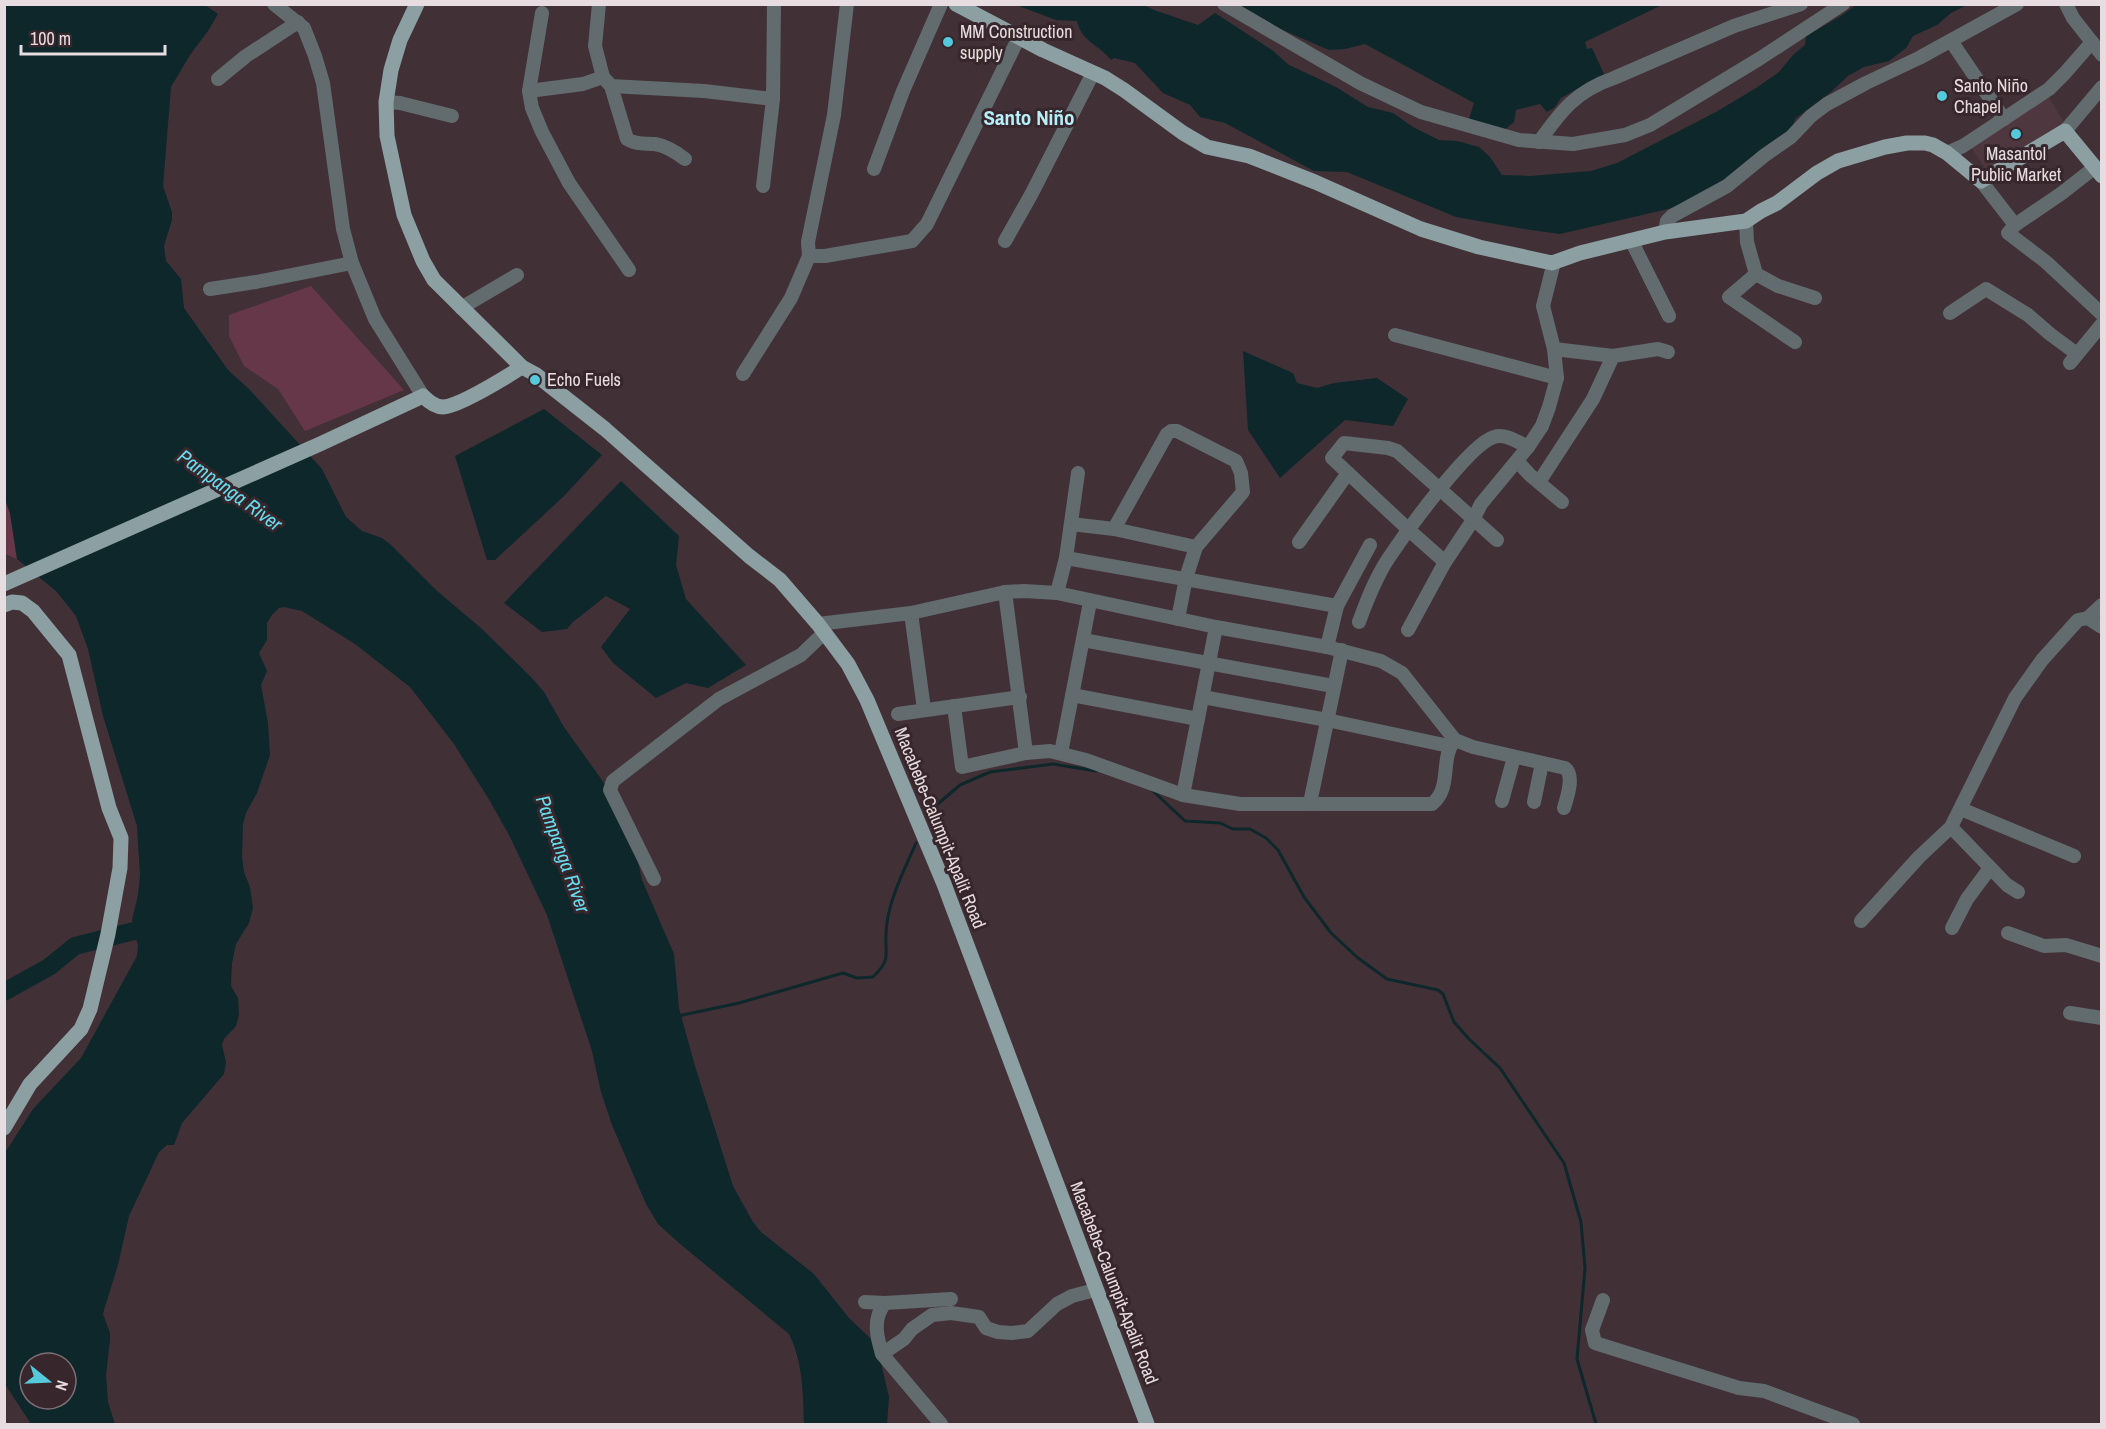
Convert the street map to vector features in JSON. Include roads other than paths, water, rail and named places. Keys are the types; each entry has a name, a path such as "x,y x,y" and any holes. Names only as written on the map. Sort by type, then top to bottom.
{"main road":[{"name":"Macabebe-Calumpit-Apalit Road","path":"417,4 400,40 391,70 386,102 387,136 404,215 423,261 434,280 522,367 536,374 606,429 749,556 780,580 848,663 867,700 944,884 1147,1425"},
{"path":"956,4 1124,90 1206,147 1249,156 1315,182 1421,229 1479,247 1554,262 1580,253 1665,232 1746,221 1777,203 1817,173 1838,161 1907,143 1925,143 1947,153 1981,181 2065,131 2098,172"},
{"path":"4,584 423,396 435,405 444,407 475,395 522,367"},
{"path":"4,605 12,602 22,603 33,611 69,655 109,808 121,838 120,868 107,938 90,1009 81,1029 30,1084 4,1128"}],"street":[{"path":"274,4 304,28 315,56 322,83 343,230 352,263 375,319 423,396"},
{"path":"599,4 595,46 627,139 633,143 657,144 671,149 685,159"},
{"path":"763,186 773,99 774,4"},
{"path":"743,374 791,298 809,256 808,242 840,80 847,4"},
{"path":"874,169 903,91 941,4"},
{"path":"1224,4 1360,83 1394,100 1458,124 1519,140 1581,143 1625,135 1664,117 1843,4"},
{"path":"1539,142 1560,113 1593,86 1734,26 1801,4"},
{"path":"1665,232 1667,221 1672,216 1732,183 1791,137 1819,109 2017,4"},
{"path":"2066,4 2073,18 2102,55"},
{"path":"542,13 529,91 532,108 569,183 629,270"},
{"path":"218,79 246,56 298,21"},
{"path":"809,256 825,256 912,241 927,224 1018,37"},
{"path":"1951,41 2004,119"},
{"path":"1947,153 1963,146 2049,89 2092,42"},
{"path":"1005,241 1093,73"},
{"path":"529,91 607,82 773,99"},
{"path":"2065,131 2102,87"},
{"path":"386,102 400,103 452,116"},
{"path":"2098,172 2015,225 2008,233 2046,262 2102,314"},
{"path":"1981,181 2015,225"},
{"path":"1746,221 1747,242 1756,274 1778,285 1815,298"},
{"path":"1630,240 1669,316"},
{"path":"1408,630 1445,562 1490,493 1518,462 1542,426 1557,378 1554,349 1543,306 1554,262"},
{"path":"210,289 352,263"},
{"path":"1756,274 1729,297 1795,342"},
{"path":"461,308 517,275"},
{"path":"1950,313 1986,289 2028,315 2074,358 2102,324"},
{"path":"1395,335 1557,378"},
{"path":"1554,349 1612,356 1658,349 1668,352"},
{"path":"1539,482 1593,399 1612,356"},
{"path":"1114,530 1167,434 1171,431 1177,431 1236,461 1243,482 1242,492 1196,547 1186,578 1178,619"},
{"path":"1359,622 1369,595 1388,560 1440,489 1478,446 1494,436 1507,437 1528,447"},
{"path":"1445,562 1332,458 1344,443 1388,448 1402,454 1497,540"},
{"path":"1518,462 1562,502"},
{"path":"1299,542 1348,472"},
{"path":"1057,593 1066,558 1078,473"},
{"path":"1071,524 1114,530 1196,547"},
{"path":"1327,647 1337,606 1370,545"},
{"path":"1066,558 1337,606"},
{"path":"654,879 610,789 613,781 719,699 801,655 821,628 911,614 1005,592 1057,593 1090,602 1342,650 1381,661 1402,673 1452,743 1443,789 1439,798 1432,804 1240,804 1183,795 1086,760 1050,751 1026,753 962,767 954,706"},
{"path":"1005,592 1026,753"},
{"path":"1061,753 1090,602"},
{"path":"1861,921 1919,857 1951,827 2016,698 2050,652 2078,620 2088,618 2102,605"},
{"path":"911,614 924,709"},
{"path":"2088,618 2102,627"},
{"path":"1183,795 1216,627"},
{"path":"1083,640 1333,686"},
{"path":"1310,803 1342,650"},
{"path":"1072,695 1198,718"},
{"path":"898,714 1020,697"},
{"path":"1203,697 1473,747 1565,768 1569,771 1570,777 1564,808"},
{"path":"1502,801 1514,756"},
{"path":"1534,802 1542,763"},
{"path":"1961,809 2074,856"},
{"path":"1951,827 2007,885 2018,892"},
{"path":"1952,928 1967,899 1990,868"},
{"path":"2008,933 2040,945 2049,947 2066,945 2102,956"},
{"path":"2070,1013 2102,1018"},
{"path":"882,1354 932,1316 951,1313 979,1317 986,1328 998,1332 1028,1331 1057,1304 1072,1296 1095,1290"},
{"path":"865,1302 885,1304 951,1299"},
{"path":"1602,1300 1592,1330 1594,1343 1739,1388 1764,1391 1853,1425"},
{"path":"885,1304 879,1310 875,1332 882,1354 941,1425"}],"water":[{"name":"Pampanga River","path":"5,5 205,5 218,14 171,87 163,186 172,212 172,220 164,246 166,261 181,279 184,308 228,370 249,389 322,469 346,517 362,531 382,538 390,544 436,590 482,629 532,678 544,692 564,727 604,783 636,853 642,880 674,954 679,1008 733,1186 761,1232 814,1274 849,1318 870,1338 881,1363 889,1397 887,1424 804,1424 800,1367 789,1334 658,1224 646,1204 612,1125 601,1092 592,1051 547,915 510,837 454,744 410,687 355,644 302,611 284,607 279,608 267,623 267,640 259,653 267,671 261,685 268,723 270,755 243,824 242,857 253,908 249,923 236,944 232,963 231,986 238,998 239,1015 236,1026 224,1039 222,1045 226,1062 224,1074 182,1123 174,1145 167,1145 159,1152 129,1216 118,1265 103,1314 110,1333 106,1375 108,1402 115,1424 31,1424 23,1411 78,1411 78,1351 18,1351 18,1404 5,1384 5,1153 33,1109 81,1058 137,956 138,946 132,920 140,875 137,826 103,716 88,649 76,616 56,591 17,559 10,513 5,499"},
{"path":"1016,5 1144,5 1198,25 1215,13 1272,50 1289,65 1336,87 1368,107 1393,113 1413,127 1439,140 1457,141 1479,147 1490,157 1502,175 1530,176 1591,171 1617,163 1716,112 1779,72 1805,45 1806,36 1856,5 1967,5 1951,13 1937,25 1913,36 1906,48 1889,61 1864,67 1848,76 1796,118 1788,134 1741,170 1693,199 1668,209 1560,234 1456,217 1347,172 1314,171 1225,123 1200,117 1190,105 1163,93 1135,63 1114,58 1111,60 1083,34 1077,21 1056,20"},
{"path":"1240,5 1662,5 1585,42 1587,49 1592,48 1604,74 1561,98 1555,107 1547,112 1540,104 1516,110 1514,122 1502,132 1468,122 1474,103 1365,44 1329,50 1269,24"},
{"path":"1243,351 1293,373 1297,383 1317,388 1334,383 1377,378 1408,399 1393,426 1345,420 1280,478 1248,430"},
{"path":"544,409 602,455 564,496 495,560 487,560 455,456"},
{"path":"621,481 679,536 676,565 686,599 746,665 708,688 686,683 656,698 613,663 601,647 630,609 606,596 567,629 542,632 504,603"}],"waterway":[{"path":"933,808 960,785 990,772 1053,764 1096,771"},
{"path":"1152,790 1185,821 1220,823 1233,829 1250,829 1266,838 1278,850 1304,897 1331,933 1358,958 1387,979 1438,990 1443,994 1454,1022 1500,1068 1564,1163 1581,1222 1585,1268 1577,1359 1596,1424"},
{"path":"678,1016 739,1003 843,973 857,978 873,977 885,962 886,928 890,908 898,883 916,843"},
{"path":"4,992 49,967 75,946 134,931 158,930"}],"place":[{"name":"MM Construction supply","path":"948,42"},
{"name":"Santo Niño Chapel","path":"1942,96"},
{"name":"Masantol Public Market","path":"2016,134"},
{"name":"Echo Fuels","path":"535,380"}],"district":[{"name":"Santo Niño","path":"1029,118"}]}
